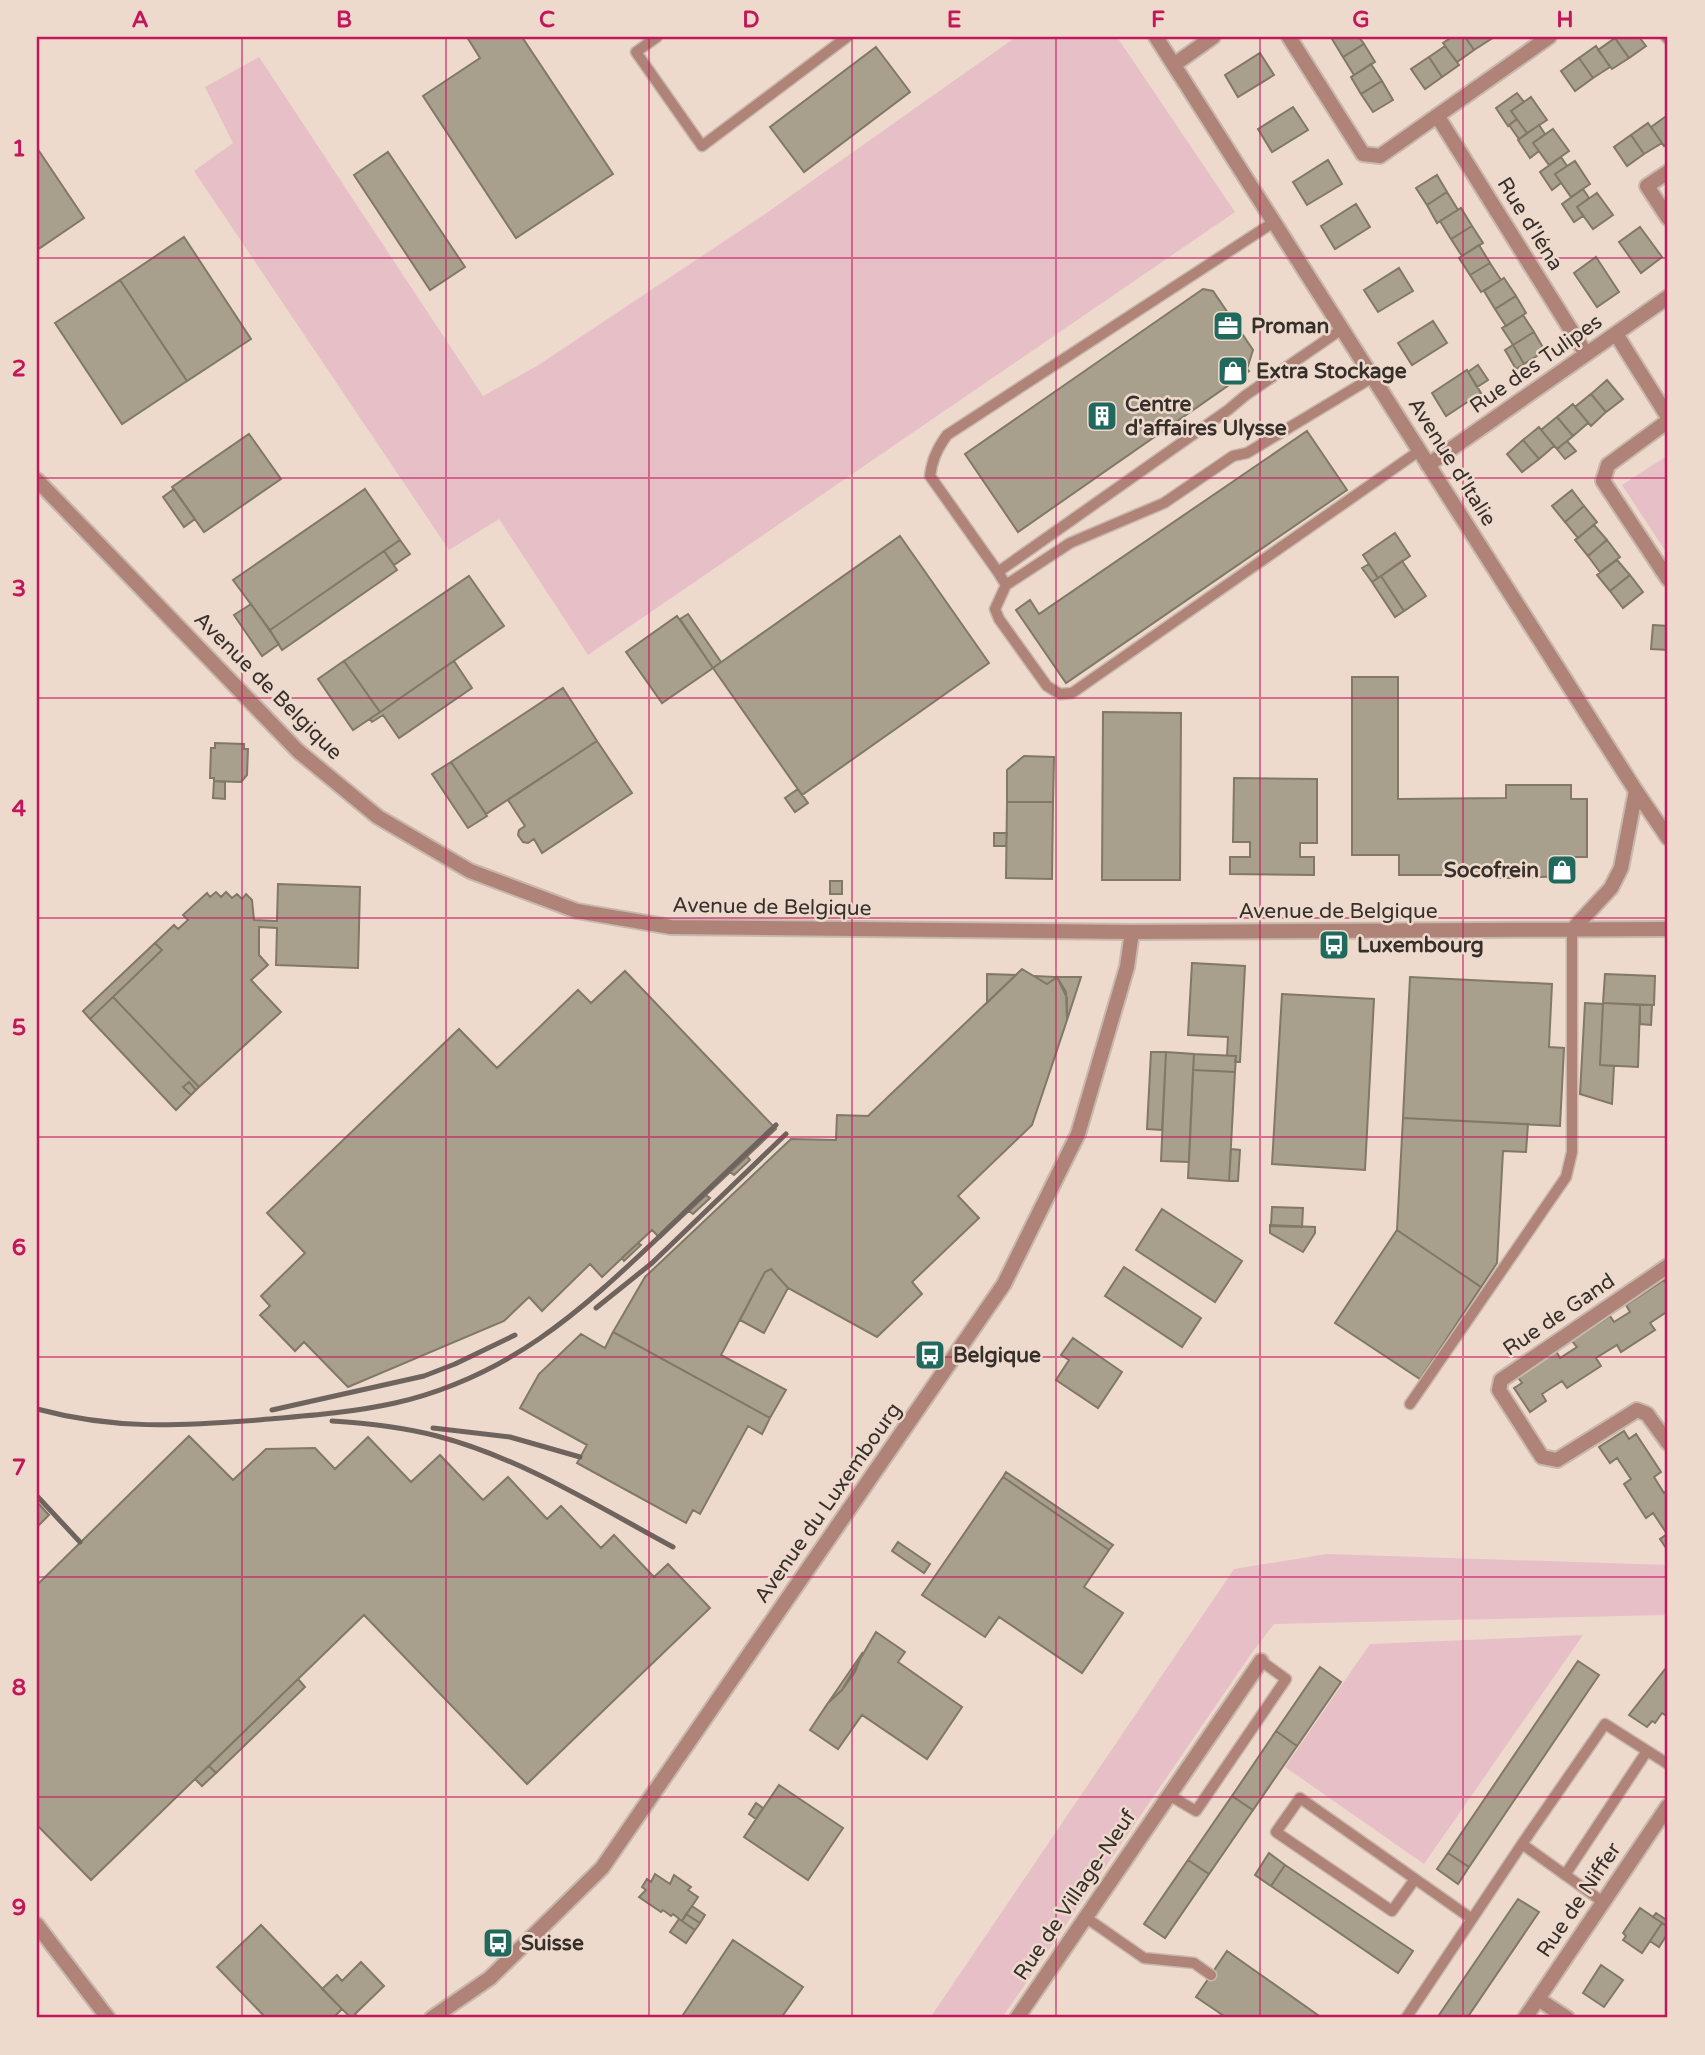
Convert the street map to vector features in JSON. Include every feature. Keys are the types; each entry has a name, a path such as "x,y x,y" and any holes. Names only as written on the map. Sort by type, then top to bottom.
{"street":[{"name":"Avenue d'Italie","path":"1156,37 1668,838"},
{"path":"1175,64 1213,37"},
{"path":"1289,37 1363,154 1380,156 1549,37"},
{"name":"Rue d'Iéna","path":"1438,117 1587,354"},
{"path":"1666,209 1647,186 1668,172"},
{"name":"Rue des Tulipes","path":"1428,465 1668,297"},
{"path":"1616,334 1668,419 1608,465 1602,481 1668,579"},
{"name":"Avenue de Belgique","path":"37,480 298,751 378,817 470,871 577,911 671,927 1132,932 1668,929"},
{"path":"1572,930 1611,888 1621,868 1636,791"},
{"name":"Avenue du Luxembourg","path":"432,2018 490,1979 602,1868 1004,1284 1078,1134 1127,967 1132,932"},
{"name":"Rue de Gand","path":"1668,1266 1500,1380 1499,1390 1542,1457 1558,1460 1637,1410 1647,1414 1668,1443"},
{"name":"Rue de Village-Neuf","path":"1017,2018 1261,1661"},
{"name":"Rue de Niffer","path":"1525,2018 1668,1806"},
{"path":"37,1925 108,2018"},
{"path":"1538,1999 1567,2018"}],"lane":[{"path":"657,37 636,52 702,146 847,37"},
{"path":"1006,585 930,477 937,448 947,435 1275,222"},
{"path":"998,572 1228,410 1246,394 1342,329"},
{"path":"1373,377 1247,453 1233,456 1164,503 1070,543 1006,585 995,609 999,618 1047,686 1060,694 1072,694 1419,451"},
{"path":"1410,1404 1566,1177 1572,1152 1572,930"},
{"name":"Rue de Village-Neuf","path":"1169,1796 1196,1811 1286,1679 1261,1661"},
{"path":"1406,2018 1605,1724 1668,1765"},
{"path":"1564,1875 1647,1751"},
{"path":"1415,1879 1392,1911 1276,1832 1300,1798 1472,1919"},
{"path":"1522,1843 1603,1902"},
{"path":"1085,1917 1144,1958 1194,1963 1211,1975"}],"shaded area":[{"path":"1016,37 1117,37 1235,212 588,655 499,519 449,550 194,171 233,143 205,87 259,57 483,396 537,366 765,214"},
{"path":"1668,455 1668,555 1622,485"},
{"path":"1327,1554 1668,1565 1668,1615 1274,1624 1002,2018 930,2018 1234,1569"},
{"path":"1583,1635 1424,1864 1285,1767 1370,1644"}],"building":[{"path":"467,37 522,37 613,174 516,238 423,96 480,58"},
{"path":"1359,37 1364,44 1343,57 1332,39"},
{"path":"1452,37 1465,37 1474,50 1457,62 1443,43"},
{"path":"1465,37 1489,37 1491,39 1474,50"},
{"path":"1639,37 1646,46 1629,58 1615,38"},
{"path":"1615,38 1629,58 1612,69 1598,50"},
{"path":"1364,44 1375,62 1354,75 1343,57"},
{"path":"1445,46 1459,65 1442,77 1429,57"},
{"path":"1596,46 1610,67 1593,78 1579,58"},
{"path":"876,47 910,92 804,172 770,127"},
{"path":"1260,53 1274,75 1238,97 1225,75"},
{"path":"1429,57 1442,77 1425,89 1411,69"},
{"path":"1579,58 1593,78 1575,91 1561,71"},
{"path":"1371,64 1382,81 1361,94 1351,77"},
{"path":"1382,81 1393,100 1373,112 1361,94"},
{"path":"1517,93 1524,102 1511,111 1517,119 1508,126 1496,108"},
{"path":"1531,97 1547,120 1527,133 1511,111"},
{"path":"1293,107 1308,130 1272,152 1258,129"},
{"path":"1668,115 1668,143 1664,146 1651,127"},
{"path":"1517,119 1527,133 1519,139 1509,125"},
{"path":"1648,123 1662,143 1644,154 1631,135"},
{"path":"1539,125 1545,134 1533,143 1539,151 1530,158 1518,140"},
{"path":"1553,129 1569,151 1549,165 1533,143"},
{"path":"1631,135 1644,154 1627,166 1614,147"},
{"path":"37,148 84,218 37,250"},
{"path":"388,152 465,267 430,290 354,175"},
{"path":"1561,157 1567,166 1555,174 1561,183 1552,190 1540,172"},
{"path":"1328,160 1342,184 1307,205 1293,182"},
{"path":"1575,161 1590,184 1571,197 1555,174"},
{"path":"1437,175 1447,192 1427,205 1416,188"},
{"path":"1583,189 1589,198 1577,207 1583,216 1574,222 1562,204"},
{"path":"1447,192 1458,210 1437,223 1427,205"},
{"path":"1597,193 1613,215 1593,229 1577,207"},
{"path":"1356,204 1370,227 1335,249 1321,226"},
{"path":"1461,208 1472,226 1451,239 1440,221"},
{"path":"1472,226 1483,243 1462,256 1451,239"},
{"path":"1640,227 1662,257 1641,273 1619,242"},
{"path":"184,237 251,339 187,381 120,280"},
{"path":"1479,245 1490,263 1470,275 1459,258"},
{"path":"1596,257 1619,292 1597,307 1574,273"},
{"path":"1490,263 1501,280 1481,292 1470,275"},
{"path":"1399,268 1413,291 1378,312 1364,290"},
{"path":"1504,278 1516,296 1495,309 1484,291"},
{"path":"120,280 187,381 122,424 55,323"},
{"name":"Centre d'affaires Ulysse","path":"1203,289 1213,291 1253,350 1247,369 1249,371 1018,532 965,454"},
{"path":"1516,296 1526,313 1506,326 1495,309"},
{"path":"1523,315 1534,332 1513,345 1502,328"},
{"path":"1433,321 1447,343 1412,365 1398,343"},
{"path":"1534,332 1545,351 1524,364 1513,345"},
{"path":"1513,345 1524,364 1516,369 1505,350"},
{"path":"1478,365 1488,380 1477,387 1468,372"},
{"path":"1467,370 1481,393 1446,416 1432,393"},
{"path":"1607,380 1623,399 1606,412 1591,394"},
{"path":"1591,394 1606,412 1591,426 1575,407"},
{"path":"1573,404 1588,423 1573,436 1557,417"},
{"path":"1557,417 1573,436 1557,449 1541,430"},
{"path":"1539,427 1554,446 1539,459 1523,440"},
{"path":"1307,431 1347,490 1066,683 1016,610 1030,600 1039,614"},
{"path":"249,434 281,479 204,532 172,487"},
{"path":"1523,440 1539,459 1522,472 1507,454"},
{"path":"1567,441 1576,451 1565,459 1557,449"},
{"path":"174,489 195,519 184,527 163,497"},
{"path":"365,489 400,540 270,630 233,580"},
{"path":"1572,490 1584,506 1565,522 1552,506"},
{"path":"1584,506 1597,522 1578,538 1565,522"},
{"path":"1594,525 1607,540 1588,556 1575,540"},
{"path":"1395,533 1410,556 1378,578 1363,555"},
{"path":"900,536 989,663 802,795 713,668"},
{"path":"400,540 410,554 394,565 384,551"},
{"path":"1607,540 1620,557 1600,572 1588,556"},
{"path":"384,551 397,570 282,650 270,630"},
{"path":"1617,560 1630,575 1610,591 1597,575"},
{"path":"1402,561 1426,596 1404,611 1381,576"},
{"path":"1369,564 1378,578 1372,582 1362,568"},
{"path":"1630,575 1643,592 1623,608 1610,591"},
{"path":"469,576 504,626 380,712 344,661"},
{"path":"1381,576 1404,611 1395,617 1372,582"},
{"path":"251,604 279,644 262,656 234,615"},
{"path":"688,614 721,662 713,668 680,619"},
{"path":"677,616 713,668 662,703 626,652"},
{"path":"1653,625 1668,626 1668,650 1651,649"},
{"path":"344,661 380,712 353,730 318,679"},
{"path":"454,661 472,688 399,738 383,715 372,722 370,719"},
{"path":"1352,677 1398,677 1398,799 1506,798 1506,785 1571,785 1571,799 1587,799 1587,857 1571,857 1570,876 1496,878 1496,875 1399,875 1399,855 1352,855"},
{"path":"563,688 597,741 486,814 451,762"},
{"path":"1103,712 1181,713 1180,880 1102,880"},
{"path":"597,741 632,793 542,853 534,839 528,843 523,842 518,835 519,830 525,826 508,800"},
{"path":"215,743 244,744 244,749 248,749 247,775 241,782 214,781 214,778 210,778 211,748 215,748"},
{"path":"1024,756 1054,757 1053,802 1007,802 1007,770"},
{"path":"451,762 487,816 468,828 432,774"},
{"path":"1234,778 1317,779 1317,843 1300,843 1300,857 1314,857 1314,875 1230,874 1230,857 1250,857 1250,842 1233,842"},
{"path":"214,781 225,782 225,799 213,798"},
{"path":"798,789 808,803 795,812 785,798"},
{"path":"1007,802 1053,802 1052,879 1006,878"},
{"path":"994,833 1007,833 1006,846 994,846"},
{"path":"830,881 842,881 842,894 830,894"},
{"path":"278,884 360,887 358,968 276,965 277,928 259,927 259,955 268,965 251,980 281,1012 199,1087 113,997 162,950 155,943 174,925 178,929 188,920 183,915 207,893 210,897 216,892 221,897 226,892 232,898 237,894 242,899 246,894 252,900 254,920 277,921"},
{"path":"155,943 162,950 90,1019 83,1011"},
{"path":"1192,963 1245,966 1240,1062 1235,1062 1236,1056 1227,1056 1228,1037 1188,1035"},
{"path":"1022,969 1047,984 1057,977 1067,998 1067,1020 1032,1125 958,1196 979,1218 912,1282 922,1294 877,1337 788,1288 771,1269 765,1272 721,1355 786,1390 770,1418 613,1332 645,1277 791,1139 836,1140 837,1115 868,1116"},
{"path":"625,971 776,1129 660,1238 652,1230 602,1277 590,1264 542,1311 529,1297 504,1321 348,1387 304,1342 295,1351 260,1315 270,1306 261,1296 305,1253 267,1213 459,1029 497,1068 578,990 591,1003"},
{"path":"987,974 1016,975 987,1003"},
{"path":"1605,974 1655,976 1654,1005 1603,1003"},
{"path":"1034,976 1057,977 1047,984"},
{"path":"1057,977 1081,977 1067,1020 1066,992"},
{"path":"1410,977 1552,984 1549,1047 1564,1048 1560,1126 1403,1118"},
{"path":"1282,994 1374,999 1365,1170 1272,1164"},
{"path":"113,997 199,1087 196,1090 189,1082 183,1087 191,1095 176,1110 90,1019"},
{"path":"1585,1003 1603,1004 1600,1065 1614,1066 1612,1104 1580,1094"},
{"path":"1603,1003 1640,1005 1638,1067 1600,1065"},
{"path":"1640,1005 1652,1005 1651,1025 1640,1024"},
{"path":"1151,1052 1166,1052 1162,1130 1147,1129"},
{"path":"1166,1052 1194,1054 1189,1162 1161,1161"},
{"path":"1194,1054 1236,1056 1235,1072 1193,1070"},
{"path":"1193,1070 1235,1072 1229,1181 1188,1178"},
{"path":"189,1082 196,1090 191,1095 183,1087"},
{"path":"1403,1118 1528,1124 1526,1152 1503,1151 1497,1263 1481,1287 1397,1230"},
{"path":"1231,1149 1240,1150 1238,1181 1229,1181"},
{"path":"747,1156 750,1160 734,1175 730,1172"},
{"path":"706,1195 710,1198 693,1214 689,1211"},
{"path":"1272,1207 1303,1208 1302,1227 1271,1226"},
{"path":"1162,1209 1242,1261 1215,1302 1136,1250"},
{"path":"1270,1225 1315,1227 1315,1233 1303,1252 1270,1233"},
{"path":"1397,1230 1481,1287 1420,1379 1335,1323"},
{"path":"638,1243 641,1245 624,1261 622,1258"},
{"path":"1124,1267 1201,1318 1182,1347 1105,1296"},
{"path":"771,1269 788,1288 764,1333 740,1320 765,1272"},
{"path":"1664,1280 1668,1286 1668,1311 1650,1323 1655,1330 1621,1352 1617,1345 1596,1358 1601,1366 1567,1388 1562,1381 1542,1394 1546,1401 1530,1412 1514,1388 1522,1383 1517,1376 1556,1351 1560,1358 1577,1347 1572,1341 1610,1316 1614,1322 1630,1312 1626,1305"},
{"path":"613,1332 770,1418 762,1434 748,1426 700,1514 693,1510 686,1523 577,1463 587,1445 520,1408 539,1374 581,1334 605,1348"},
{"path":"1073,1338 1122,1372 1098,1408 1056,1380 1069,1360 1061,1355"},
{"path":"1624,1431 1629,1439 1636,1434 1661,1472 1654,1477 1664,1493 1668,1490 1668,1551 1660,1539 1667,1534 1653,1513 1646,1518 1624,1484 1631,1479 1617,1458 1610,1463 1599,1447"},
{"path":"189,1436 233,1480 266,1449 315,1448 335,1469 368,1437 411,1482 440,1455 483,1500 508,1477 547,1519 561,1506 601,1548 614,1535 654,1577 668,1564 710,1608 527,1784 364,1615 91,1880 37,1825 37,1585"},
{"path":"1006,1472 1113,1545 1109,1550 1003,1477"},
{"path":"1003,1477 1109,1550 1084,1587 1123,1613 1082,1673 999,1617 985,1637 922,1595"},
{"path":"37,1502 49,1515 37,1527"},
{"path":"898,1542 930,1564 924,1573 892,1551"},
{"path":"876,1632 905,1652 898,1662 962,1707 927,1759 862,1715 838,1749 810,1730 828,1703 842,1690"},
{"path":"863,1652 855,1672 828,1703"},
{"path":"1578,1661 1599,1675 1469,1867 1448,1853"},
{"path":"1320,1667 1341,1682 1297,1746 1276,1731"},
{"path":"1666,1668 1668,1717 1662,1713 1655,1723 1652,1721 1647,1727 1629,1715"},
{"path":"298,1679 305,1687 216,1773 209,1766"},
{"path":"1276,1731 1297,1746 1253,1810 1232,1796"},
{"path":"209,1766 216,1773 202,1786 195,1779"},
{"path":"779,1785 843,1828 808,1880 744,1837"},
{"path":"1232,1796 1253,1810 1209,1874 1188,1860"},
{"path":"756,1803 763,1808 756,1819 749,1814"},
{"path":"1269,1853 1285,1865 1271,1886 1255,1875"},
{"path":"1448,1853 1469,1867 1458,1884 1437,1869"},
{"path":"1188,1860 1209,1874 1165,1938 1144,1924"},
{"path":"1285,1865 1413,1951 1398,1973 1271,1886"},
{"path":"655,1874 670,1884 674,1875 691,1887 688,1890 698,1897 682,1921 673,1914 671,1916 663,1910 661,1912 639,1897 646,1890 642,1887 647,1879 651,1882"},
{"path":"1518,1899 1539,1912 1467,2018 1437,2018"},
{"path":"692,1906 705,1915 700,1923 686,1914"},
{"path":"1640,1908 1662,1923 1642,1953 1623,1940 1626,1936 1623,1933"},
{"path":"1656,1913 1668,1921 1667,1926 1653,1917"},
{"path":"686,1914 700,1923 695,1930 682,1921"},
{"path":"679,1919 695,1930 686,1943 670,1932"},
{"path":"1662,1923 1668,1927 1668,1933 1659,1947 1650,1941"},
{"path":"261,1925 342,2009 333,2018 266,2018 217,1967"},
{"path":"733,1940 803,1987 781,2018 681,2018"},
{"path":"1227,1951 1322,2018 1227,2018 1196,1997"},
{"path":"361,1962 384,1986 355,2014 357,2017 351,2018 322,1989 337,1975 342,1981"},
{"path":"1601,1965 1623,1980 1604,2007 1583,1993"}],"railway":[{"path":"37,1409 120,1423 201,1424 344,1412 436,1392 507,1359 571,1316 631,1264 776,1125"},
{"path":"596,1308 652,1263 786,1134"},
{"path":"272,1410 424,1376 515,1335"},
{"path":"332,1421 411,1430 468,1445 558,1484 673,1547"},
{"path":"433,1428 510,1437 580,1457"},
{"path":"37,1496 80,1542"}],"place":[{"name":"Proman","path":"1228,326"},
{"name":"Extra Stockage","path":"1233,371"},
{"name":"Centre d'affaires Ulysse","path":"1102,416"},
{"name":"Socofrein","path":"1562,870"},
{"name":"Luxembourg","path":"1334,945"},
{"name":"Belgique","path":"930,1355"},
{"name":"Suisse","path":"498,1943"}]}
